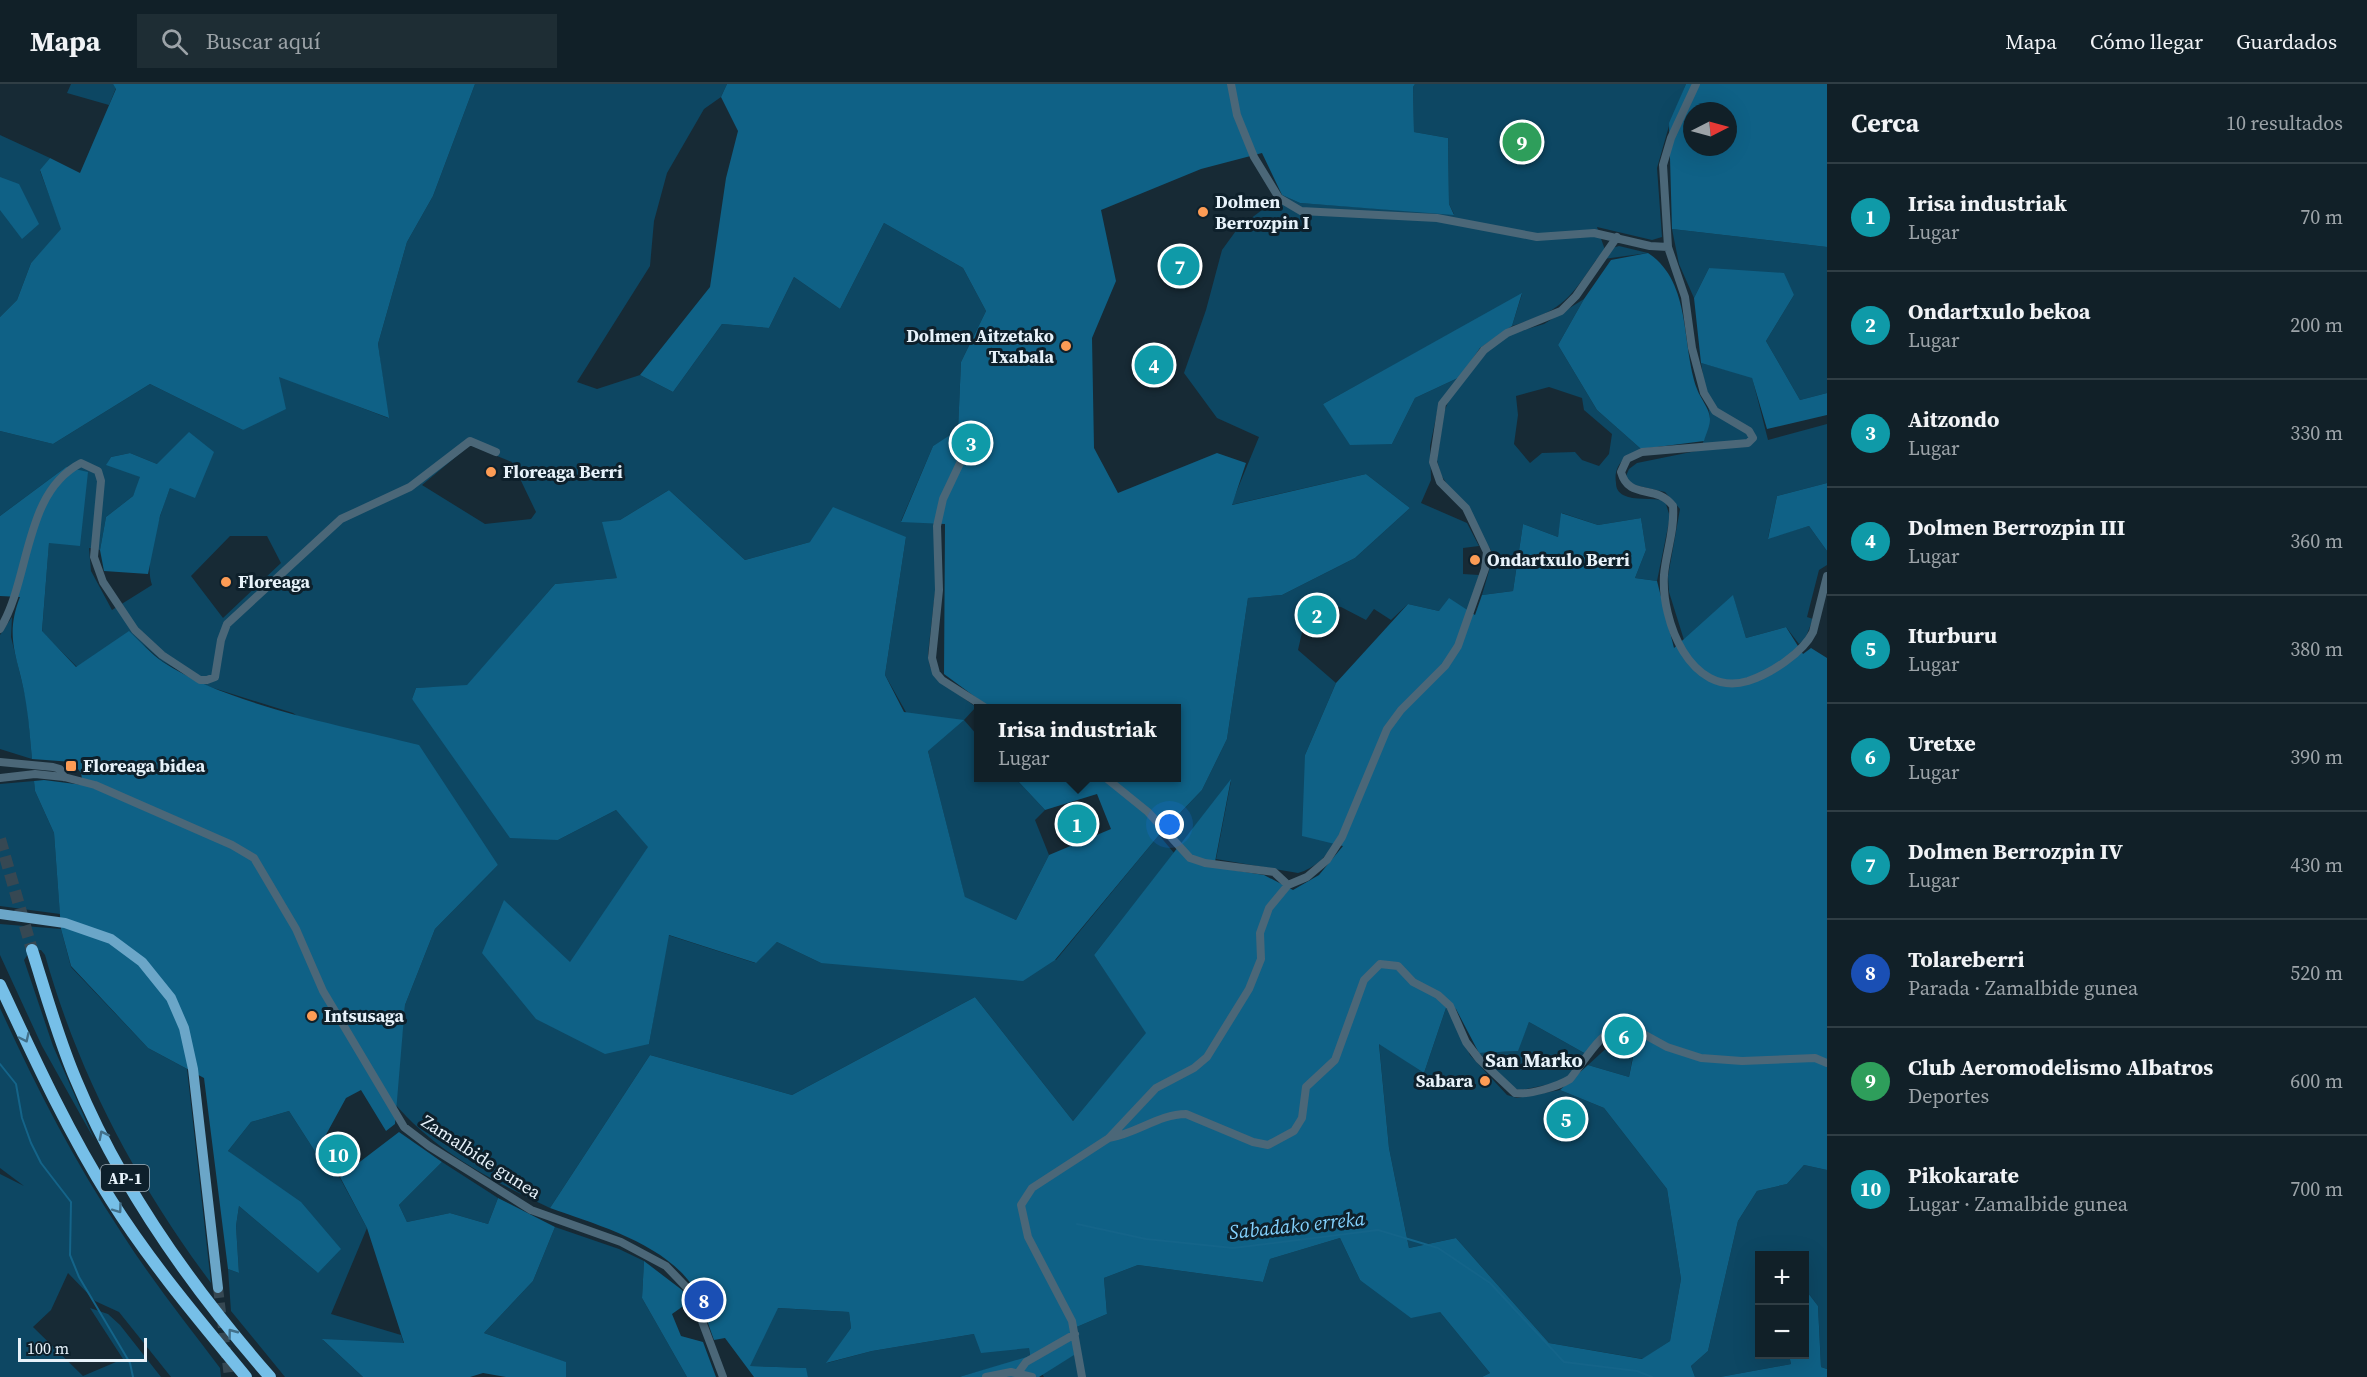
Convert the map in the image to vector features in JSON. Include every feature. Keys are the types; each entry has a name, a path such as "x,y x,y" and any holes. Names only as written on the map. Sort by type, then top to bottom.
{"highway":[{"name":"AP-1","path":"32,950 76,1081 130,1188 186,1272 238,1340 270,1377"},
{"name":"AP-1","path":"0,985 53,1097 111,1200 165,1275 246,1377"}],"main road":[{"path":"0,914 65,923 111,939 142,962 171,998 182,1022 193,1069 218,1288"}],"street":[{"path":"1232,84 1237,115 1254,157 1280,198 1301,211 1437,218 1537,237 1594,233 1650,246 1668,247"},
{"path":"1696,84 1671,138 1663,165 1668,247 1685,297 1692,348 1704,393 1715,411 1749,431 1753,438 1748,443 1642,452 1627,459 1621,472 1624,484 1632,490 1657,493 1666,497 1673,506 1665,591 1684,653 1697,670 1714,680 1730,683 1759,677 1809,641 1827,576"},
{"path":"1082,1377 1075,1334 1066,1306 1028,1237 1021,1205 1032,1188 1109,1138 1156,1088 1194,1068 1207,1057 1249,989 1261,959 1260,933 1269,908 1288,885 1307,877 1327,860 1342,837 1387,729 1401,710 1445,666 1458,646 1485,569 1487,552 1466,508 1440,482 1433,462 1442,404 1484,350 1507,333 1561,311 1576,296 1617,237"},
{"path":"0,628 15,599 35,527 48,494 68,470 81,463 98,471 101,482 94,556 103,582 135,630 162,655 200,680 207,681 215,677 221,640 227,624 340,519 410,487 470,441 496,452"},
{"path":"962,459 943,499 938,526 939,591 932,658 936,673 942,681 979,704"},
{"path":"0,762 53,767 60,769 64,777"},
{"path":"0,778 35,774 64,777"},
{"name":"Zamalbide gunea","path":"64,777 95,785 232,845 254,858 296,929 323,991 404,1127 429,1146 531,1210 621,1242 666,1266 691,1292 723,1377"},
{"path":"1112,782 1148,812 1190,858 1205,863 1274,872 1288,885"},
{"path":"1109,1138 1125,1136 1175,1114 1186,1114 1253,1142 1268,1145 1282,1139 1294,1131 1302,1118 1306,1087 1335,1060 1364,980 1380,964 1398,966 1413,981 1438,995 1450,1006 1466,1042 1479,1059 1515,1093 1522,1094 1563,1084 1570,1079 1609,1033 1621,1025 1627,1025 1667,1047 1701,1058 1742,1061 1815,1058 1827,1063"},
{"path":"1018,1373 1026,1362 1075,1334"},
{"path":"986,1377 1018,1373 1032,1377"}],"shaded area":[{"path":"71,84 113,84 116,88 109,105 67,93"},
{"path":"113,84 475,84 433,196 407,242 378,344 389,418 279,377 286,409 243,430 150,384 53,444 0,431 0,317 17,300 31,263 61,229 40,170 50,158 80,173 116,89"},
{"path":"475,84 727,84 721,97 704,109 667,173 654,221 650,266 577,382 597,389 640,375 673,392 722,324 769,328 794,277 840,309 884,223 963,268 986,311 961,362 958,431 933,446 901,521 935,523 935,592 928,654 930,667 938,680 974,706 974,709 964,720 974,731 974,782 1019,782 1045,810 1035,820 1049,855 1016,920 965,898 928,751 885,675 906,537 810,542 745,560 669,490 620,520 617,578 555,584 467,686 416,688 412,699 558,840 616,810 649,847 570,963 649,1044 668,935 755,963 777,942 821,963 1056,960 1159,835 1174,853 1094,955 1147,1033 1073,1121 975,997 792,1095 650,1055 550,1208 487,1176 447,1151 411,1121 395,1104 405,1005 435,929 498,865 293,713 207,686 162,661 129,632 77,667 42,632 49,542 66,467 0,516 0,431 53,444 150,384 243,430 279,376 388,418 378,344 407,242 433,196","holes":["470,445 512,462 536,512 531,519 485,524 422,485","130,453 157,464 170,488 151,550 152,585 112,610 91,571 89,548 100,550 106,517 133,496 141,477 107,464 111,457","230,536 267,536 281,563 223,618 191,576"]},
{"path":"727,84 1415,84 1413,87 1414,132 1448,138 1449,204 1454,215 1300,203 1282,195 1262,153 1201,169 1101,210 1116,281 1092,338 1094,448 1118,493 1217,453 1246,463 1232,505 1366,474 1410,508 1355,558 1282,595 1248,598 1227,739 1202,790 1159,835 1055,960 1023,981 821,963 777,942 756,963 669,935 649,1044 605,1054 536,1019 482,953 504,900 570,962 648,847 616,810 558,840 510,838 412,699 416,688 467,685 555,584 617,578 602,522 620,520 669,490 745,560 810,542 833,507 906,537 885,675 904,712 964,720 928,751 965,897 1016,920 1049,855 1111,829 1097,794 1045,810 1019,782 1181,782 1181,704 982,704 944,674 945,524 901,522 933,446 958,430 961,362 986,311 963,268 884,223 840,309 794,277 769,328 722,324 673,392 640,375 710,287 726,178 738,131 721,97"},
{"path":"1415,84 1686,84 1669,126 1657,168 1662,237 1652,240 1597,227 1605,250 1619,246 1648,253 1596,260 1578,286 1562,303 1552,310 1512,326 1522,294 1323,404 1392,444 1415,398 1460,377 1438,408 1430,446 1431,480 1421,503 1467,523 1479,546 1463,548 1463,574 1479,575 1467,611 1439,611 1408,604 1391,620 1374,609 1366,620 1341,607 1311,605 1295,620 1303,628 1298,650 1336,683 1305,755 1305,789 1334,844 1319,862 1298,873 1216,859 1231,781 1179,846 1166,828 1202,790 1227,739 1248,598 1282,595 1355,558 1410,508 1366,474 1231,505 1259,437 1217,418 1184,373 1206,310 1222,250 1238,228 1282,195 1300,203 1454,214 1449,204 1448,138 1414,132 1413,87"},
{"path":"1686,84 1827,84 1827,247 1672,229 1669,123"},
{"path":"0,135 50,158 40,171 62,229 31,263 17,300 0,317"},
{"path":"0,177 19,184 39,224 22,239 0,210"},
{"path":"1672,229 1827,247 1827,393 1800,400 1766,341 1794,295 1709,268 1694,298 1679,264"},
{"path":"1648,253 1662,265 1679,297 1692,371 1697,389 1710,415 1704,441 1641,449 1597,410 1558,345 1584,299 1611,260"},
{"path":"1709,268 1784,273 1794,295 1766,341 1800,400 1827,393 1827,415 1767,429 1752,378 1701,363 1694,298"},
{"path":"1522,293 1512,326 1480,348 1460,377 1415,398 1392,444 1350,445 1323,404"},
{"path":"1584,299 1558,345 1597,410 1641,449 1626,458 1619,466 1616,487 1623,495 1632,498 1665,501 1670,517 1657,581 1635,578 1646,550 1641,518 1598,525 1562,513 1558,537 1523,524 1513,591 1482,595 1491,564 1491,550 1441,475 1437,460 1444,412 1449,400 1487,352 1508,335 1544,324","holes":["1549,387 1582,398 1584,410 1612,434 1609,454 1599,466 1582,460 1575,452 1542,453 1530,463 1514,444 1518,415 1516,396"]},
{"path":"1701,363 1752,377 1768,440 1827,424 1827,483 1777,496 1768,538 1809,526 1827,551 1827,565 1819,570 1807,617 1813,619 1805,639 1799,644 1786,627 1746,638 1733,596 1684,640 1669,592 1668,576 1680,509 1665,492 1630,484 1626,476 1629,469 1637,463 1701,450 1710,417"},
{"path":"189,432 214,452 195,498 170,488 160,516 148,574 104,571 100,550 106,517 133,496 140,477 106,465 111,457 130,453 157,464"},
{"path":"66,467 88,472 80,546 49,543 42,631 76,667 129,631 163,662 220,691 321,722 419,745 498,865 435,929 405,1005 395,1124 386,1131 361,1090 346,1098 316,1153 289,1111 251,1122 228,1151 301,1202 341,1249 318,1273 239,1206 236,1226 239,1273 228,1269 204,1078 148,1048 71,966 61,929 54,833 35,791 34,781 44,780 83,785 81,773 73,762 32,759 26,703 13,638 15,612 20,597 0,596 0,516"},
{"path":"1827,483 1827,551 1809,526 1768,539 1777,496"},
{"path":"1561,513 1598,525 1641,518 1646,550 1635,578 1657,581 1674,648 1733,595 1746,638 1786,627 1803,654 1811,648 1827,658 1827,1170 1804,1165 1787,1184 1757,1191 1738,1221 1708,1351 1691,1366 1695,1377 1482,1377 1490,1373 1440,1312 1411,1318 1360,1280 1340,1238 1270,1259 1263,1282 1138,1265 1104,1278 1107,1314 1072,1329 1074,1355 1039,1377 959,1377 1030,1356 1029,1348 981,1353 974,1334 872,1351 826,1363 851,1328 849,1312 778,1308 750,1366 806,1368 808,1377 754,1377 725,1338 714,1340 691,1284 663,1257 646,1246 607,1228 550,1208 650,1055 792,1095 975,997 1073,1121 1146,1033 1094,955 1231,779 1214,867 1264,875 1293,890 1319,875 1343,846 1302,836 1305,755 1336,683 1408,604 1439,611 1449,598 1475,615 1482,595 1513,591 1523,524 1558,537","holes":["1447,1005 1456,1009 1479,1053 1518,1051 1529,1022 1586,1054 1615,1023 1640,1023 1629,1077 1588,1065 1560,1090 1604,1108 1667,1189 1681,1279 1670,1341 1642,1359 1549,1343 1456,1238 1409,1248 1389,1148 1379,1044 1424,1073"]},
{"path":"12,617 11,637 27,703 32,759 0,749 0,635"},
{"path":"34,781 35,791 54,833 60,914 0,906 0,784"},
{"path":"0,924 61,929 71,967 148,1048 187,1069 211,1283 134,1167 75,1043 45,955 41,950 30,951 24,960 53,1046 94,1139 42,1046 0,955"},
{"path":"1447,1005 1470,1055 1507,1095 1517,1098 1560,1090 1604,1108 1667,1189 1681,1279 1670,1341 1643,1359 1549,1343 1456,1238 1409,1248 1389,1148 1379,1043 1424,1073"},
{"path":"0,1008 41,1094 87,1178 144,1267 220,1368 221,1377 171,1377 119,1312 95,1301 68,1273 51,1310 33,1327 83,1376 123,1359 90,1308 108,1314 120,1325 161,1377 0,1377 0,1174 24,1186 0,1168"},
{"path":"1529,1022 1586,1054 1565,1081 1521,1090 1512,1088 1479,1053 1517,1051"},
{"path":"1612,1043 1634,1050 1629,1077 1588,1065"},
{"path":"289,1111 316,1153 340,1178 367,1228 331,1314 401,1335 404,1344 323,1340 363,1377 285,1377 231,1311 228,1269 239,1273 236,1226 239,1206 318,1273 228,1151 251,1122"},
{"path":"399,1132 442,1162 399,1205 407,1222 450,1213 488,1224 498,1198 555,1227 533,1281 484,1333 566,1362 566,1377 506,1377 483,1373 470,1377 363,1377 322,1339 404,1343 367,1228 340,1177"},
{"path":"442,1162 498,1198 488,1224 450,1213 407,1222 399,1205"},
{"path":"1804,1165 1827,1170 1827,1369 1821,1367 1818,1306 1809,1294 1809,1251 1755,1251 1755,1359 1790,1359 1791,1364 1720,1377 1695,1377 1691,1366 1708,1351 1738,1221 1757,1191 1787,1184"},
{"path":"555,1227 619,1249 644,1261 642,1298 687,1377 566,1377 565,1362 484,1333 533,1281"},
{"path":"1340,1238 1360,1280 1440,1312 1490,1373 1482,1377 1044,1377 1042,1374 1073,1355 1072,1329 1107,1314 1104,1278 1138,1265 1263,1282 1270,1259"},
{"path":"644,1261 682,1290 689,1302 672,1314 681,1336 703,1342 716,1377 687,1377 642,1298"},
{"path":"1809,1294 1818,1306 1821,1367 1827,1369 1827,1377 1720,1377 1791,1364 1790,1359 1809,1359"},
{"path":"777,1308 849,1312 851,1328 827,1363 872,1351 974,1334 1029,1348 1030,1357 959,1377 808,1377 805,1368 749,1366"}],"waterway":[{"path":"0,1064 16,1084 22,1118 41,1163 71,1202 70,1255 79,1277 130,1363 133,1377"},
{"name":"Sabadako erreka","path":"1077,1224 1146,1239 1233,1248 1378,1230 1438,1248 1490,1283 1564,1362 1637,1371 1652,1377"}],"tunnel":[{"path":"0,839 32,950"},
{"path":"218,1288 229,1377"}],"place":[{"name":"Club Aeromodelismo Albatros","path":"1522,142"},
{"name":"Dolmen Berrozpin I","path":"1203,212"},
{"name":"Dolmen Berrozpin IV","path":"1180,266"},
{"name":"Dolmen Aitzetako Txabala","path":"1066,346"},
{"name":"Dolmen Berrozpin III","path":"1154,365"},
{"name":"Aitzondo","path":"971,443"},
{"name":"Floreaga Berri","path":"491,472"},
{"name":"Ondartxulo Berri","path":"1475,560"},
{"name":"Floreaga","path":"226,582"},
{"name":"Ondartxulo bekoa","path":"1317,615"},
{"name":"Floreaga bidea","path":"71,766"},
{"name":"Irisa industriak","path":"1077,824"},
{"name":"Intsusaga","path":"312,1016"},
{"name":"Uretxe","path":"1624,1036"},
{"name":"Sabara","path":"1485,1081"},
{"name":"Iturburu","path":"1566,1119"},
{"name":"Pikokarate","path":"338,1154"},
{"name":"Tolareberri","path":"704,1300"}],"district":[{"name":"San Marko","path":"1534,1060"}]}
